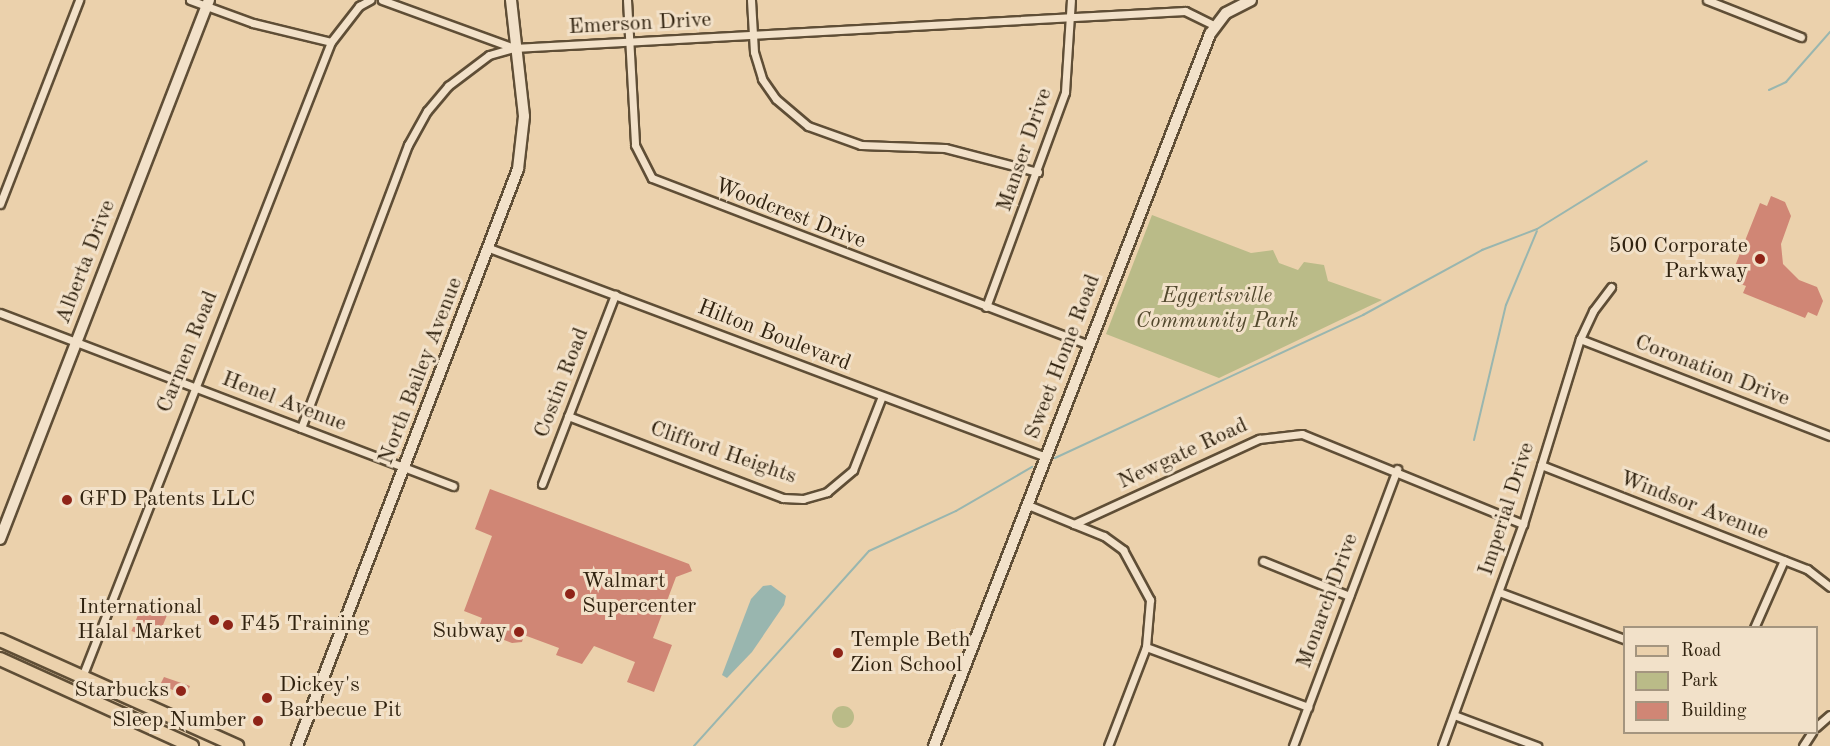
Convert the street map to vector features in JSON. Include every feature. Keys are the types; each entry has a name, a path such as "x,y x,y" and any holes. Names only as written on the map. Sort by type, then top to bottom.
{"main road":[{"path":"0,640 237,746"},
{"path":"0,659 192,746"}],"street":[{"path":"0,204 79,0"},
{"path":"190,0 207,3 331,42"},
{"name":"Carmen Road","path":"82,677 193,387 331,42 359,6 370,0"},
{"path":"382,0 514,48"},
{"name":"North Bailey Avenue","path":"297,746 489,248 522,151 524,116 514,48 511,0"},
{"name":"Woodcrest Drive","path":"627,0 635,145 640,164 652,178 986,308 1089,345"},
{"path":"752,0 756,65 769,90 796,117 823,134 861,146 957,151 1038,172"},
{"name":"Manser Drive","path":"986,308 1038,172 1065,92 1071,0"},
{"path":"1214,25 1231,10 1251,0"},
{"path":"1707,0 1801,37"},
{"name":"Alberta Drive","path":"0,539 207,3"},
{"name":"Emerson Drive","path":"301,428 401,161 427,111 475,64 514,48 1071,17 1185,11 1214,25"},
{"name":"Sweet Home Road","path":"934,746 1214,25"},
{"name":"Hilton Boulevard","path":"489,248 1046,457"},
{"name":"Imperial Drive","path":"1442,746 1523,524 1580,339 1593,311 1611,287"},
{"name":"Costin Road","path":"542,484 615,295"},
{"name":"Henel Avenue","path":"0,313 453,486"},
{"name":"Coronation Drive","path":"1580,339 1830,436"},
{"name":"Clifford Heights","path":"568,416 783,498 803,499 827,492 853,470 882,396"},
{"name":"Newgate Road","path":"1074,525 1272,435 1314,436 1523,524"},
{"name":"Windsor Avenue","path":"1541,465 1784,560 1830,587"},
{"name":"Monarch Drive","path":"1293,746 1397,469"},
{"path":"1028,505 1114,542 1140,577 1151,614 1146,647 1108,746"},
{"path":"1754,626 1784,560"},
{"path":"1263,561 1349,596"},
{"path":"1499,592 1623,639"},
{"path":"1146,647 1308,707"},
{"path":"1454,715 1538,746"},
{"path":"1818,725 1830,715"}],"green space":[{"name":"Eggertsville Community Park","path":"1152,215 1251,253 1273,250 1279,263 1298,270 1304,262 1324,265 1328,281 1382,300 1219,378 1106,334"},
{"path":"843,706 851,709 854,717 851,725 843,728 835,725 832,717 835,709"}],"water":[{"path":"771,585 786,596 784,605 752,652 727,678 722,675 751,599 763,586"}],"building":[{"name":"500 Corporate Parkway","path":"1771,196 1785,202 1791,216 1781,244 1783,264 1799,280 1817,287 1823,301 1817,316 1808,312 1805,318 1743,293 1746,286 1738,283 1741,274 1733,271 1760,203 1767,206"},
{"name":"Walmart Supercenter","path":"490,489 689,564 692,571 676,577 653,638 672,645 654,692 627,682 635,662 594,646 582,664 556,655 559,648 524,635 522,642 512,643 478,630 482,618 464,611 492,536 475,529"},
{"path":"142,605 167,615 157,641 132,631"},
{"name":"Starbucks","path":"164,677 190,686 186,695 160,685"}],"waterway":[{"path":"1769,90 1786,82 1830,32"},
{"path":"1055,458 1363,315 1482,250 1537,229 1647,161"},
{"path":"1474,440 1506,305 1537,231"},
{"path":"694,746 869,551 956,511 1032,467"}],"place":[{"name":"500 Corporate Parkway","path":"1760,259"},
{"name":"GFD Patents LLC","path":"67,500"},
{"name":"Walmart Supercenter","path":"570,594"},
{"name":"International Halal Market","path":"214,620"},
{"name":"F45 Training","path":"228,625"},
{"name":"Subway","path":"519,632"},
{"name":"Temple Beth Zion School","path":"838,653"},
{"name":"Starbucks","path":"181,691"},
{"name":"Dickey's Barbecue Pit","path":"267,698"},
{"name":"Sleep Number","path":"258,721"}]}
